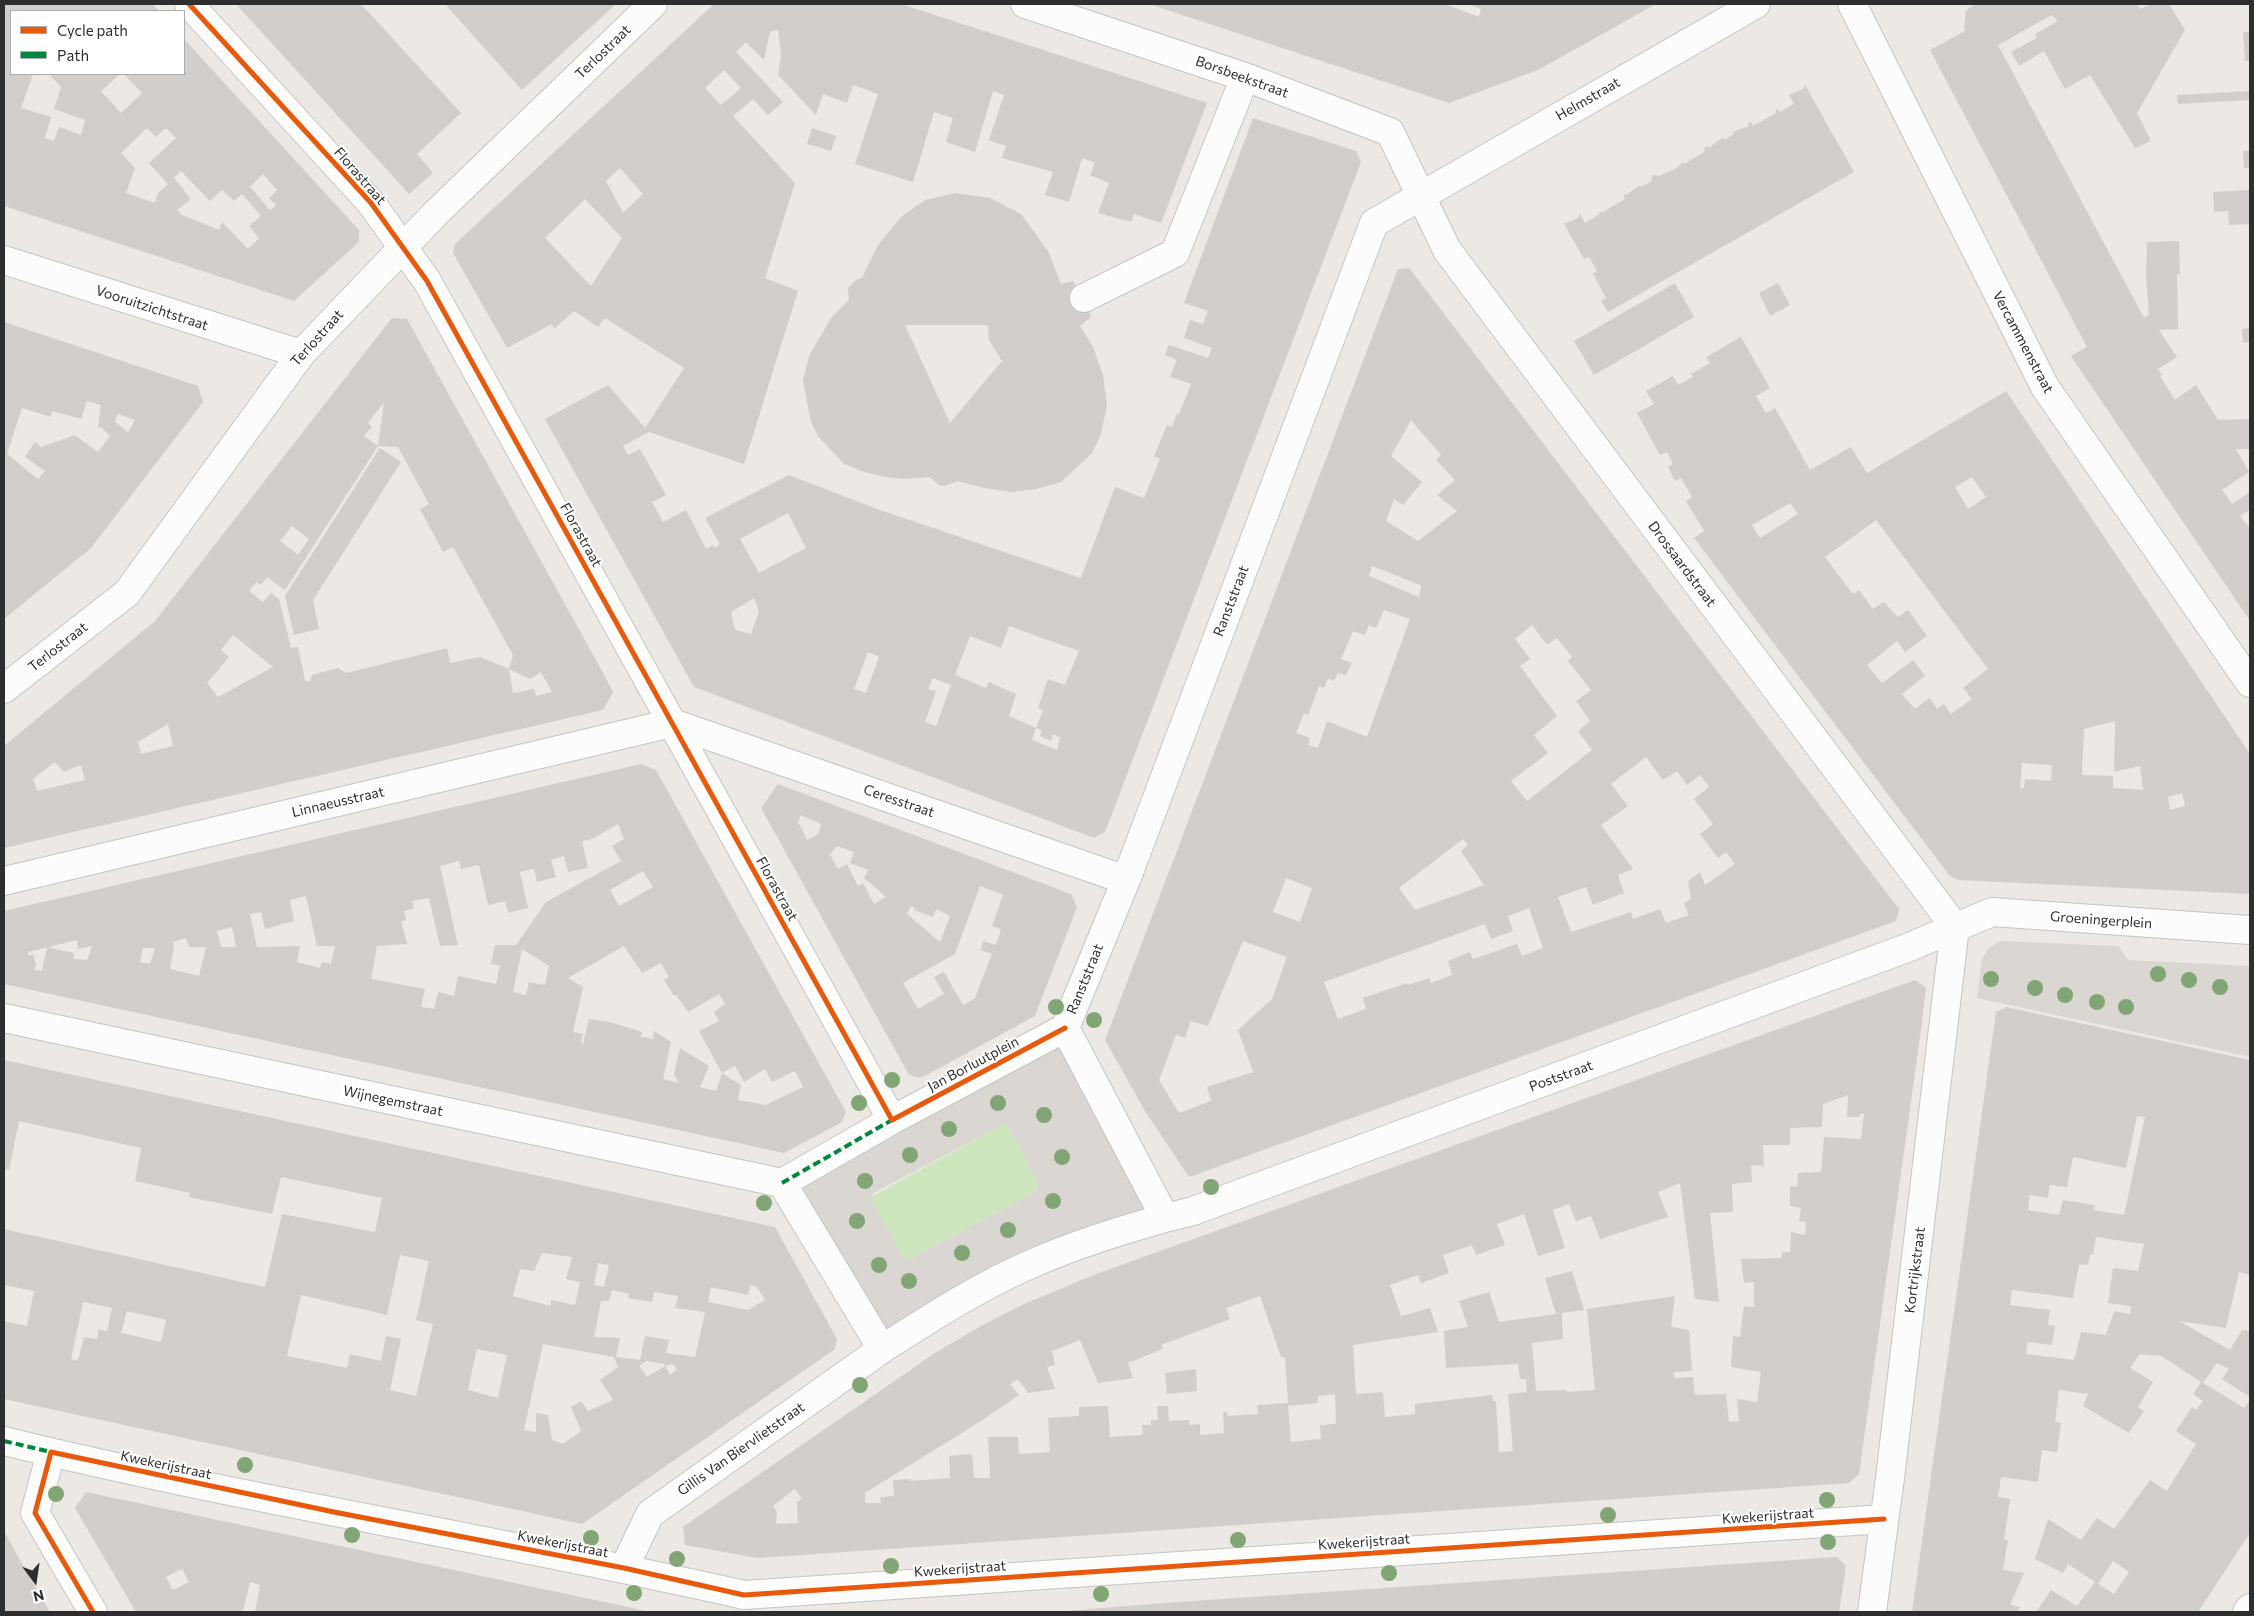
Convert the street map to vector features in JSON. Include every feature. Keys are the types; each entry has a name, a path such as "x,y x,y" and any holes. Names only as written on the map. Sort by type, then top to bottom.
{"street":[{"name":"Florastraat","path":"189,4 370,202 427,281 892,1120"},
{"name":"Terlostraat","path":"4,689 127,593 301,354 436,213 653,4"},
{"name":"Borsbeekstraat","path":"1025,4 1245,76 1390,132 1420,195"},
{"name":"Helmstraat","path":"1420,195 1756,4"},
{"name":"Vercammenstraat","path":"1852,4 2045,387 2250,683"},
{"path":"1084,298 1175,253 1245,76"},
{"name":"Ranststraat","path":"1065,1028 1126,880 1374,224 1420,195"},
{"name":"Drossaardstraat","path":"1420,195 1447,250 1955,927"},
{"name":"Vooruitzichtstraat","path":"4,260 301,354"},
{"name":"Ceresstraat","path":"672,723 1126,880"},
{"name":"Linnaeusstraat","path":"4,881 672,723"},
{"name":"Groeningerplein","path":"1955,927 1992,912 2250,930"},
{"name":"Poststraat","path":"882,1349 949,1307 1036,1262 1087,1242 1193,1211 1870,962 1955,927"},
{"name":"Kortrijkstraat","path":"1872,1612 1955,927"},
{"name":"Wijnegemstraat","path":"4,1018 782,1183"},
{"path":"1065,1028 1166,1218"},
{"name":"Jan Borluutplein","path":"782,1183 892,1120 1065,1028"},
{"path":"782,1183 882,1349"},
{"name":"Gillis Van Biervlietstraat","path":"624,1568 650,1514 882,1349"},
{"name":"Kwekerijstraat","path":"4,1441 334,1512 624,1568 744,1595 1884,1519"},
{"path":"50,1452 35,1512 93,1612"},
{"path":"2247,1612 2250,1608"}],"green space":[{"path":"1002,1125 1009,1127 1038,1184 1037,1191 910,1259 905,1259 872,1202 871,1197"}],"shaded area":[{"path":"2000,941 2118,946 2128,960 2250,966 2250,1057 1977,998 1982,959 1989,948"},
{"path":"1065,1028 1165,1218 1128,1228 882,1349 782,1183","holes":["1002,1125 1009,1127 1038,1184 1037,1191 910,1259 905,1259 872,1202 871,1197 874,1193"]}],"building":[{"path":"4,4 153,4 158,10 10,10 10,75 33,75 21,108 51,117 45,138 54,141 59,127 81,135 85,120 54,109 61,87 50,75 119,75 101,91 121,113 142,93 125,75 185,75 185,40 359,230 359,242 294,301 4,206","holes":["147,128 156,137 166,128 176,138 149,163 168,184 158,193 155,203 126,193 135,168 121,153","181,171 210,201 222,190 234,201 242,194 261,216 249,226 259,238 248,249 222,222 219,230 182,215 177,210 191,199 174,178","263,174 277,190 269,198 276,205 270,210 250,187"]},
{"path":"236,4 361,4 461,113 417,154 433,173 409,194"},
{"path":"445,4 616,4 522,90"},
{"path":"714,4 901,4 1207,103 1161,223 1134,214 1131,222 1098,213 1109,183 1090,175 1095,163 1082,158 1069,202 1045,195 1053,172 1002,158 1006,146 989,140 1004,95 993,91 975,152 946,142 953,118 934,112 913,182 855,164 878,94 853,85 847,103 823,94 816,115 778,75 781,55 778,30 770,32 764,60 746,42 736,52 783,102 768,115 753,99 733,116 795,183 765,278 798,291 744,464 649,432 623,446 628,455 640,449 666,495 652,502 663,522 686,510 706,549 713,545 715,548 720,544 705,518 789,475 877,509 1081,578 1115,487 1144,498 1160,459 1154,456 1167,425 1172,427 1177,413 1179,414 1191,384 1170,377 1177,360 1165,355 1169,345 1208,358 1212,348 1184,338 1190,320 1203,324 1208,311 1184,303 1253,118 1356,151 1361,162 1105,832 1094,838 694,687 545,419 608,385 645,428 684,368 605,318 598,327 574,311 554,329 552,324 507,348 453,253 455,244","holes":["724,70 741,88 721,105 705,88","620,168 643,194 623,213 606,181","585,199 622,238 591,286 545,238","788,513 806,548 759,573 740,539","754,598 759,611 751,634 735,630 731,612","1009,626 1079,651 1065,685 1048,679 1038,708 1043,710 1036,728 1009,716 1016,694 989,682 986,688 955,675 970,636 1001,648","868,652 879,657 866,693 854,689","933,678 951,685 936,726 925,722 936,691 928,689","1036,728 1042,731 1040,736 1051,741 1053,734 1060,738 1057,750 1032,740"]},
{"path":"1149,4 1445,4 1479,17 1481,9 1468,4 1656,4 1538,70 1449,103"},
{"path":"1976,4 2138,4 2140,9 2151,4 2169,4 2185,30 2137,113 2151,141 2135,148 2090,75 2065,89 2044,51 2019,66 2011,52 2037,38 2035,34 2058,21 2052,15 1998,45 2144,318 2149,315 2146,275 2147,242 2179,241 2180,274 2177,274 2178,329 2159,330 2177,357 2158,369 2162,375 2160,376 2175,400 2196,385 2218,420 2250,419 2250,449 2236,449 2249,472 2222,490 2232,504 2250,492 2250,510 2240,516 2250,529 2250,621 2071,356 2087,347 1930,50 1965,31 1966,10"},
{"path":"2243,32 2250,32 2250,61 2245,61"},
{"path":"1805,85 1854,172 1608,312 1601,301 1606,298 1593,274 1597,271 1589,257 1584,259 1564,224 1578,218 1580,214 1585,223 1600,214 1599,212 1601,211 1601,213 1625,199 1623,195 1626,195 1640,185 1641,187 1652,181 1651,178 1654,175 1659,176 1677,168 1683,162 1684,164 1704,152 1705,147 1708,146 1709,148 1723,137 1724,140 1734,134 1733,132 1749,126 1748,123 1751,122 1753,126 1776,113 1775,111 1778,109 1780,112 1794,104 1789,95 1803,89"},
{"path":"2250,91 2250,100 2178,104 2177,95"},
{"path":"812,128 836,136 831,151 807,144"},
{"path":"2243,151 2250,151 2250,168 2244,168"},
{"path":"2250,190 2250,224 2229,225 2228,211 2214,212 2213,192"},
{"path":"955,193 990,198 1021,214 1048,251 1061,284 1073,281 1084,298 1091,317 1080,326 1093,347 1103,375 1107,405 1101,434 1092,453 1061,482 1036,489 1011,492 984,488 958,481 944,486 939,485 930,477 904,479 885,477 861,471 843,463 818,436 811,422 803,381 809,356 831,318 849,300 848,288 856,280 862,278 878,245 901,217 925,200","holes":["905,325 988,325 989,340 1002,361 950,423"]},
{"path":"1409,268 1899,909 1896,921 1189,1177 1145,1111 1105,1040 1398,269","holes":["1411,420 1441,455 1436,460 1455,480 1437,495 1457,511 1418,541 1386,521 1394,499 1403,505 1422,482 1391,456","1372,566 1420,585 1419,597 1369,576","1384,610 1410,619 1367,737 1327,721 1318,748 1308,745 1310,738 1296,733 1304,713 1308,715 1319,686 1324,688 1328,679 1334,681 1338,673 1346,675 1352,663 1341,659 1353,631 1365,635 1369,625 1376,628","1532,625 1547,645 1557,638 1572,657 1568,661 1591,690 1576,701 1590,721 1578,731 1592,750 1527,801 1511,781 1548,753 1534,735 1557,716 1520,666 1530,659 1515,639","1646,757 1663,780 1677,771 1687,785 1700,775 1709,787 1694,799 1713,824 1700,834 1718,858 1726,852 1735,864 1705,885 1700,872 1688,881 1691,899 1684,903 1689,915 1666,923 1660,909 1633,919 1631,912 1571,932 1558,897 1586,887 1593,905 1624,893 1618,875 1633,869 1601,825 1628,806 1611,784","1463,839 1468,845 1461,851 1484,885 1415,910 1399,888","1286,878 1312,888 1300,922 1273,912","1529,908 1543,948 1522,956 1517,944 1473,959 1470,952 1448,961 1452,975 1431,983 1429,978 1408,985 1407,983 1363,998 1366,1009 1338,1019 1324,982 1485,924 1491,939 1513,931 1508,916","1243,941 1287,957 1272,999 1238,1030 1253,1072 1207,1087 1211,1101 1179,1113 1159,1080 1176,1035 1185,1038 1191,1021 1208,1026"]},
{"path":"1675,283 1694,317 1594,375 1574,341"},
{"path":"1778,283 1790,305 1770,316 1759,293"},
{"path":"392,318 407,319 613,692 603,710 4,848 4,746 155,621","holes":["384,402 378,446 364,436 372,427 368,423","378,446 398,447 429,504 420,509 443,552 453,547 513,655 509,669 480,657 450,663 447,648 346,673 338,668 312,675 310,681 305,681 298,647 291,648 279,599 271,593 263,602 249,591 256,582 261,585 267,577 285,590","292,526 309,539 298,555 280,541","233,635 273,667 218,697 207,683 229,657 221,650","509,669 530,679 541,672 552,692 536,696 534,689 513,693","168,724 173,746 141,754 138,742","55,762 64,772 81,765 85,780 37,791 33,779"]},
{"path":"4,322 198,386 203,402 91,548 4,619","holes":["87,401 101,405 98,428 101,427 110,436 98,452 75,435 41,447 35,442 25,457 45,471 38,479 7,454 22,408 51,417 52,411 81,419","118,414 135,420 128,432 115,422"]},
{"path":"2250,328 2250,342 2243,343 2242,329"},
{"path":"1741,337 1770,388 1756,396 1766,413 1775,408 1810,470 1851,447 1867,473 2006,391 2250,754 2250,894 1958,880 1949,875 1694,538 1704,531 1686,501 1692,497 1681,478 1675,481 1668,467 1673,464 1667,452 1660,455 1637,413 1654,404 1646,391 1673,376 1678,385 1693,377 1691,374 1710,363 1706,357","holes":["1972,477 1986,497 1968,509 1955,487","1790,503 1798,514 1760,538 1752,525","1876,520 1988,669 1963,688 1972,699 1951,714 1944,704 1937,709 1930,698 1915,709 1902,694 1925,676 1913,660 1882,683 1867,665 1897,641 1905,652 1927,636 1908,610 1898,617 1884,602 1873,609 1859,590 1853,594 1825,557","2115,721 2114,772 2140,766 2143,790 2113,788 2113,776 2082,775 2084,729","2022,763 2052,765 2051,781 2025,779 2024,788 2020,788","2182,793 2185,806 2170,810 2168,797"]},
{"path":"380,448 401,462 313,600 319,629 294,635 285,596"},
{"path":"641,764 656,770 846,1112 842,1122 784,1153 4,984 4,911","holes":["618,824 624,839 612,846 621,861 546,902 516,945 495,945 491,964 500,965 496,984 458,976 454,996 438,992 434,1009 421,1007 425,989 371,979 377,946 407,944 401,921 406,920 404,911 414,909 412,901 429,898 440,946 458,945 440,866 459,861 461,869 479,865 488,905 505,901 508,913 528,908 520,872 534,869 537,882 556,877 551,860 564,856 568,872 588,868 582,841 592,839","643,871 653,887 619,906 610,890","306,896 317,946 335,946 331,964 322,962 320,968 297,962 300,946 257,947 250,914 261,912 265,929 294,921 290,900","232,927 236,947 221,947 217,931","186,938 189,947 206,947 199,976 170,969 174,947 173,942","77,940 78,949 92,946 87,960 74,959 74,953 48,947","624,946 642,973 661,963 669,977 664,980 674,996 676,995 688,1012 719,994 725,1004 714,1012 719,1021 699,1031 722,1073 716,1091 700,1087 709,1066 680,1048 674,1074 679,1083 663,1079 671,1042 654,1031 653,1039 641,1037 642,1032 609,1022 589,1019 583,1044 581,1043 583,1034 573,1032 583,987 568,978","47,947 42,971 34,970 36,965 33,954 28,956 28,952","143,948 155,948 150,964 140,962","522,949 549,966 545,985 529,982 526,995 513,992","735,1066 744,1082 765,1069 772,1082 795,1071 803,1087 766,1105 738,1100 741,1085 722,1073"]},
{"path":"778,784 1071,894 1077,907 1035,1016 921,1078 909,1075 761,808","holes":["800,815 821,824 818,834 807,840 798,824","837,846 854,852 850,863 868,870 864,878 886,897 874,904 863,883 858,886 847,864 838,869 830,855","980,886 1003,895 992,926 1001,929 996,945 983,941 981,950 992,954 975,998 963,1005 944,972 934,977 944,994 918,1009 903,983 955,954","911,906 915,908 914,910 933,917 936,909 950,916 940,942 907,914"]},
{"path":"1915,980 1926,988 1859,1474 1849,1483 757,1558 685,1545 683,1527 935,1353 1024,1304 1096,1274","holes":["1848,1095 1847,1117 1860,1117 1860,1114 1864,1114 1861,1139 1824,1137 1821,1172 1798,1173 1797,1187 1790,1186 1790,1206 1801,1208 1799,1221 1806,1222 1805,1235 1791,1232 1790,1252 1782,1252 1782,1258 1741,1259 1744,1283 1754,1282 1754,1307 1744,1306 1740,1337 1733,1336 1731,1367 1761,1372 1757,1402 1737,1399 1739,1421 1729,1422 1726,1394 1695,1395 1693,1377 1674,1378 1674,1372 1692,1371 1689,1330 1671,1327 1675,1296 1587,1309 1595,1390 1567,1392 1567,1390 1536,1391 1532,1343 1563,1339 1562,1313 1584,1310 1572,1271 1545,1278 1556,1314 1499,1322 1489,1292 1459,1301 1468,1327 1444,1331 1446,1368 1518,1364 1520,1379 1526,1379 1527,1392 1508,1394 1513,1451 1499,1452 1496,1401 1493,1401 1492,1395 1415,1404 1415,1414 1385,1417 1383,1392 1356,1394 1353,1345 1438,1332 1430,1308 1401,1316 1390,1285 1418,1275 1421,1283 1449,1273 1443,1255 1472,1245 1476,1255 1505,1245 1497,1224 1524,1214 1538,1256 1565,1248 1553,1210 1569,1204 1576,1221 1591,1216 1600,1239 1668,1217 1658,1192 1680,1183 1695,1299 1719,1302 1710,1213 1733,1212 1732,1184 1752,1182 1751,1165 1764,1166 1763,1145 1790,1145 1790,1128 1822,1127 1823,1104","1260,1296 1281,1357 1285,1357 1288,1403 1257,1405 1258,1414 1228,1416 1227,1412 1223,1412 1224,1433 1200,1435 1200,1424 1189,1425 1189,1420 1169,1421 1168,1406 1157,1406 1158,1420 1151,1420 1151,1425 1142,1425 1143,1435 1110,1437 1108,1406 1079,1407 1079,1416 1048,1418 1050,1452 1019,1454 1018,1437 988,1437 990,1478 974,1478 972,1454 949,1456 950,1478 910,1481 910,1479 893,1480 894,1496 880,1497 881,1503 865,1503 865,1493 981,1421 1019,1395 1010,1384 1018,1379 1028,1393 1055,1389 1047,1367 1055,1365 1052,1351 1080,1340 1098,1383 1133,1378 1128,1363 1163,1349 1161,1345 1230,1319 1226,1308","1335,1394 1336,1424 1320,1425 1321,1439 1291,1442 1288,1406 1318,1403 1318,1396","795,1489 802,1499 797,1502 798,1523 776,1524 777,1512 773,1506"]},
{"path":"2006,1007 2250,1060 2250,1275 2239,1272 2226,1328 2179,1321 2230,1350 2242,1330 2250,1331 2250,1397 2222,1379 2229,1369 2217,1363 2203,1383 2244,1408 2250,1399 2250,1533 2198,1612 2036,1612 2051,1590 2077,1606 2095,1582 2068,1564 2063,1573 2035,1559 2048,1519 2081,1540 2097,1518 2114,1529 2150,1480 2167,1491 2196,1444 2176,1431 2192,1407 2196,1410 2203,1401 2193,1394 2201,1382 2161,1356 2140,1354 2130,1368 2153,1382 2138,1407 2144,1411 2129,1433 2083,1406 2088,1394 2059,1390 2055,1422 2061,1423 2057,1452 2042,1450 2038,1482 2001,1477 1998,1497 2010,1499 2004,1540 2008,1540 2003,1570 2024,1573 2010,1605 2020,1607 2018,1612 1912,1612 1996,1012","holes":["2137,1116 2145,1117 2124,1215 2094,1210 2095,1205 2063,1200 2059,1215 2028,1210 2030,1195 2048,1198 2050,1185 2067,1187 2073,1157 2126,1168","2096,1237 2144,1244 2138,1271 2113,1268 2108,1303 2131,1306 2130,1314 2114,1311 2106,1335 2081,1332 2074,1360 2026,1354 2028,1342 2052,1345 2055,1326 2048,1325 2050,1310 2010,1305 2012,1290 2073,1298 2079,1264 2088,1265 2090,1254 2093,1255","2113,1561 2129,1572 2114,1594 2098,1584"]},
{"path":"4,1060 775,1227 837,1339 835,1349 582,1524 4,1399 4,1321 27,1326 34,1291 4,1285 4,1229 265,1287 282,1214 375,1232 382,1198 281,1177 272,1214 189,1197 190,1193 135,1181 141,1148 19,1121 9,1170 4,1169","holes":["542,1253 572,1257 566,1279 580,1282 575,1305 551,1300 551,1306 513,1296 520,1269 534,1271","400,1255 429,1261 416,1320 433,1324 416,1396 390,1390 401,1339 386,1336 381,1361 350,1354 347,1368 287,1356 301,1295 387,1315","598,1263 609,1265 604,1287 594,1285","751,1285 757,1287 765,1300 748,1310 708,1302 711,1287 748,1295","612,1290 629,1294 628,1298 652,1302 654,1292 678,1296 675,1308 705,1312 695,1357 666,1353 669,1340 645,1336 640,1360 616,1357 620,1338 594,1337 601,1301 609,1301","83,1302 112,1308 107,1331 99,1329 97,1339 84,1337 78,1361 71,1359","127,1311 166,1320 161,1342 121,1333","543,1344 614,1357 618,1367 600,1380 613,1400 588,1411 581,1401 571,1407 581,1431 563,1444 552,1440 548,1415 536,1413 536,1432 524,1430","477,1349 507,1355 498,1398 468,1390","646,1361 664,1364 665,1366 647,1377 639,1366","673,1364 677,1369 670,1375 665,1366"]},
{"path":"1196,1369 1197,1391 1167,1394 1165,1373"},
{"path":"86,1492 650,1612 255,1612 260,1585 250,1582 243,1612 136,1612 75,1508","holes":["182,1569 189,1582 173,1590 166,1577"]},
{"path":"4,1531 16,1553 50,1612 4,1612"},
{"path":"1837,1557 1846,1566 1839,1612 1054,1612 1164,1603"}],"marked path":[{"path":"782,1183 892,1120"},
{"path":"4,1441 51,1452"}],"cycle path":[{"path":"189,4 371,203 427,281 892,1120 1065,1028"},
{"path":"93,1612 35,1513 51,1452 334,1512 624,1568 744,1595 1884,1519"}]}
